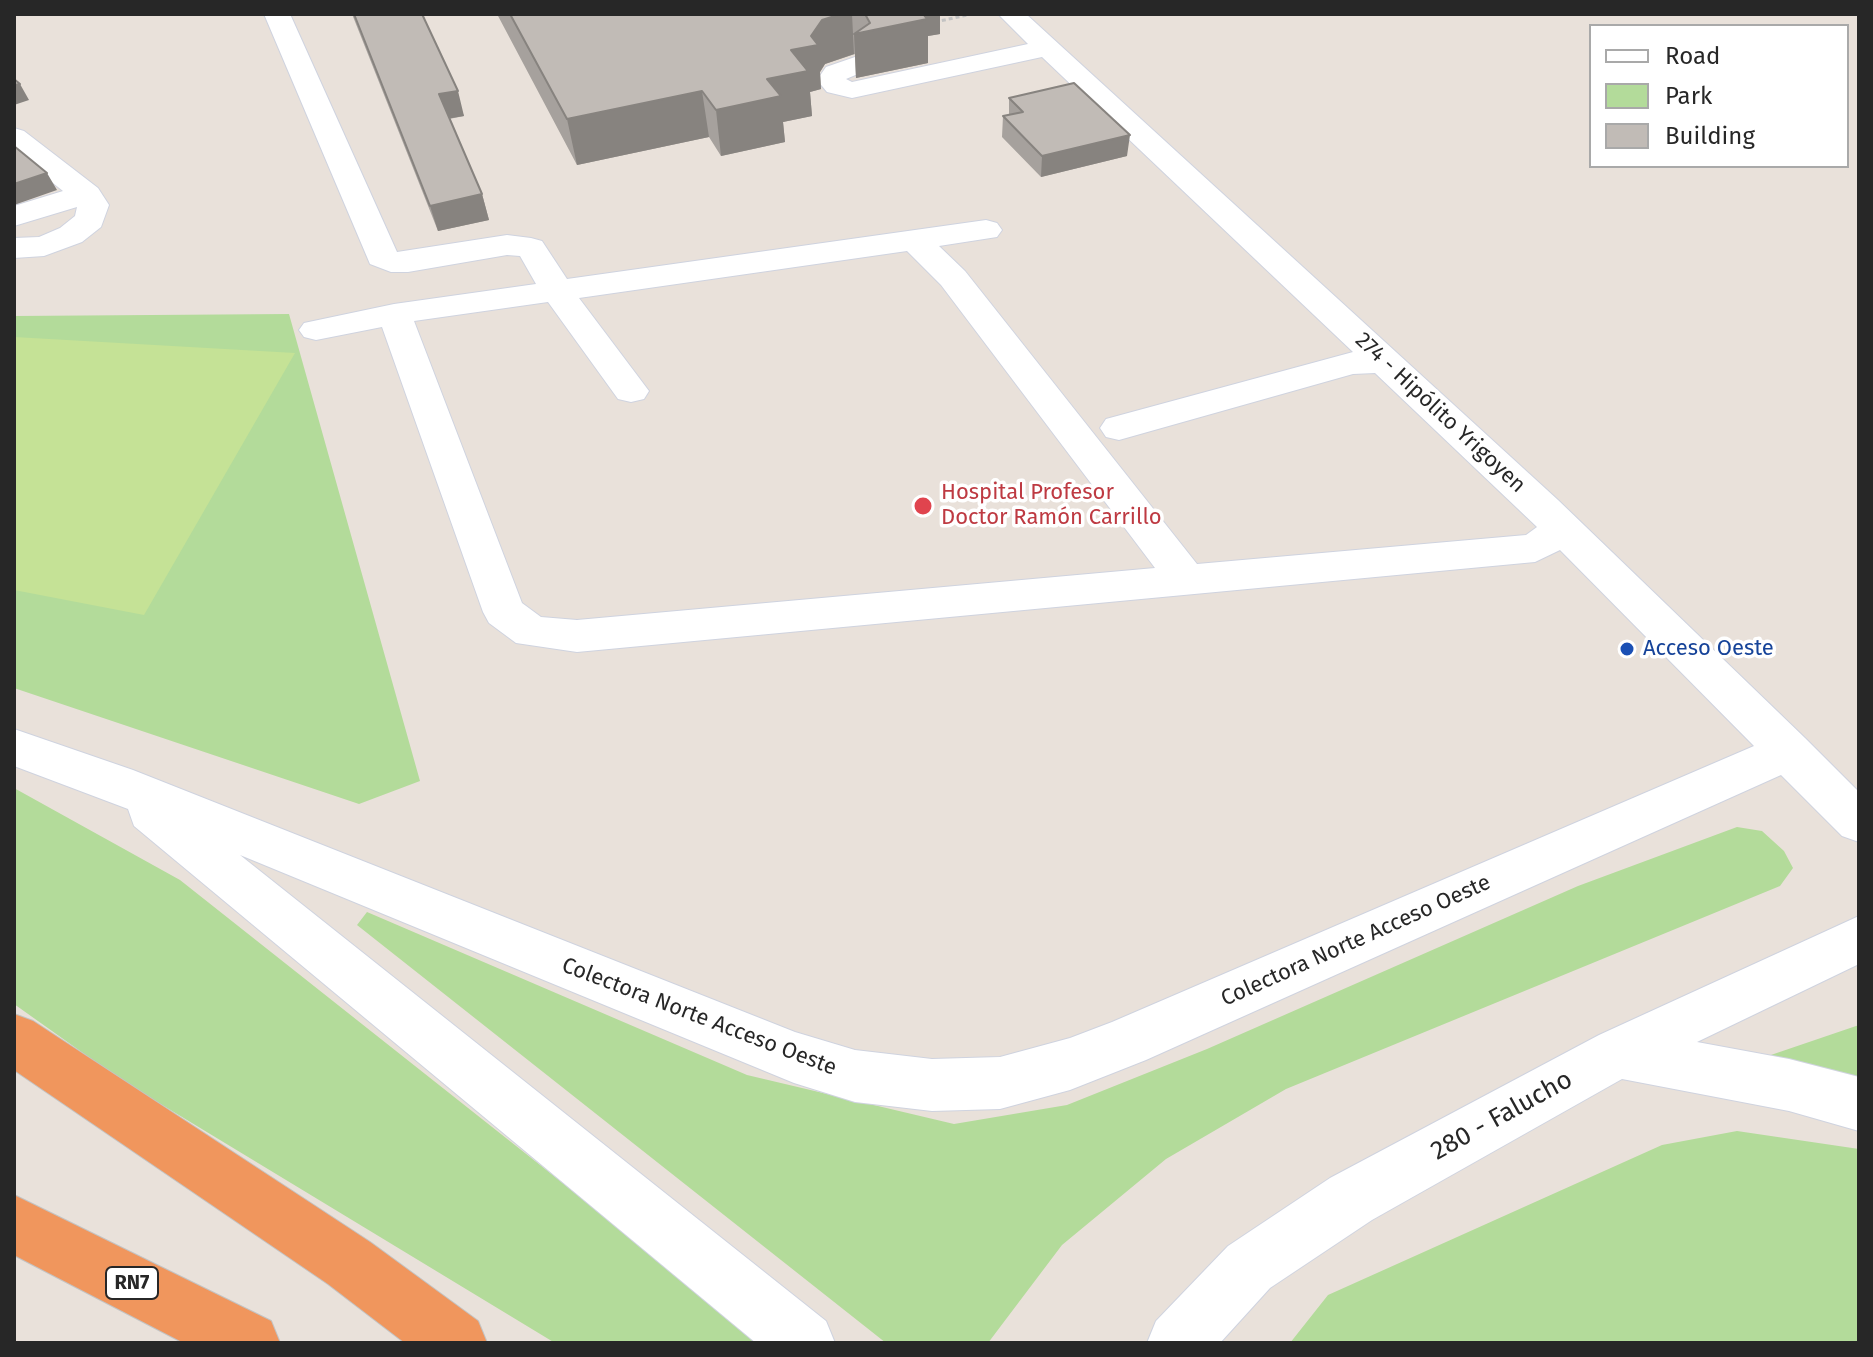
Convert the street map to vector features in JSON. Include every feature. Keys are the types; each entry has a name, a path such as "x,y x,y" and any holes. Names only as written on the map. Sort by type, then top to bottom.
{"highway":[{"path":"14,1039 349,1263 456,1343"},
{"name":"RN7","path":"14,1224 249,1343"}],"street":[{"path":"277,14 382,257 391,262 408,262 517,245 531,248 557,291 631,391"},
{"path":"919,52 963,48 1030,31"},
{"path":"855,65 836,73 831,80 837,86 852,90 869,88 1030,31"},
{"name":"274 - Hipólito Yrigoyen","path":"1030,31 1563,529 1859,822"},
{"path":"14,137 87,195 93,205 90,220 71,235 44,246 14,248"},
{"path":"14,217 47,204 87,195"},
{"path":"316,330 394,314 986,230"},
{"path":"916,242 953,278 1188,582"},
{"path":"394,314 504,612 531,632 577,636 1535,548 1563,529"},
{"path":"1119,428 1352,363 1384,362"},
{"name":"Colectora Norte Acceso Oeste","path":"14,747 116,784 794,1057 855,1076 932,1085 1000,1083 1070,1064 1127,1042 1789,751"},
{"path":"116,784 804,1343"},
{"name":"280 - Falucho","path":"1180,1340 1249,1267 1351,1199 1618,1053 1859,939"},
{"path":"1618,1053 1789,1085 1859,1104"}],"path":[{"path":"929,23 973,14"}],"green space":[{"path":"289,314 420,781 359,804 14,688 14,316"},
{"path":"14,337 295,353 144,615 14,590"},
{"path":"14,788 180,880 765,1343 555,1343 121,1080 14,1004"},
{"path":"1737,827 1762,831 1784,851 1793,868 1780,886 1286,1089 1166,1159 1062,1245 988,1343 886,1343 357,925 367,912 747,1075 954,1124 1067,1105 1207,1049 1578,886"},
{"path":"1859,1025 1859,1086 1765,1057"},
{"path":"1737,1131 1859,1149 1859,1343 1290,1343 1328,1295 1662,1145"}],"building":[{"path":"354,14 422,14 458,91 439,94 482,194 430,206"},
{"path":"510,14 841,14 822,20 811,36 818,45 791,50 808,71 767,79 781,96 716,110 702,91 567,119"},
{"path":"865,14 923,14 927,19 854,34 870,23"},
{"path":"1074,83 1130,135 1042,156 1003,116 1023,112 1009,98"},
{"path":"14,146 47,173 14,184"}],"place":[{"name":"Hospital Profesor Doctor Ramón Carrillo","path":"923,506"},
{"name":"Acceso Oeste","path":"1627,649"}]}
